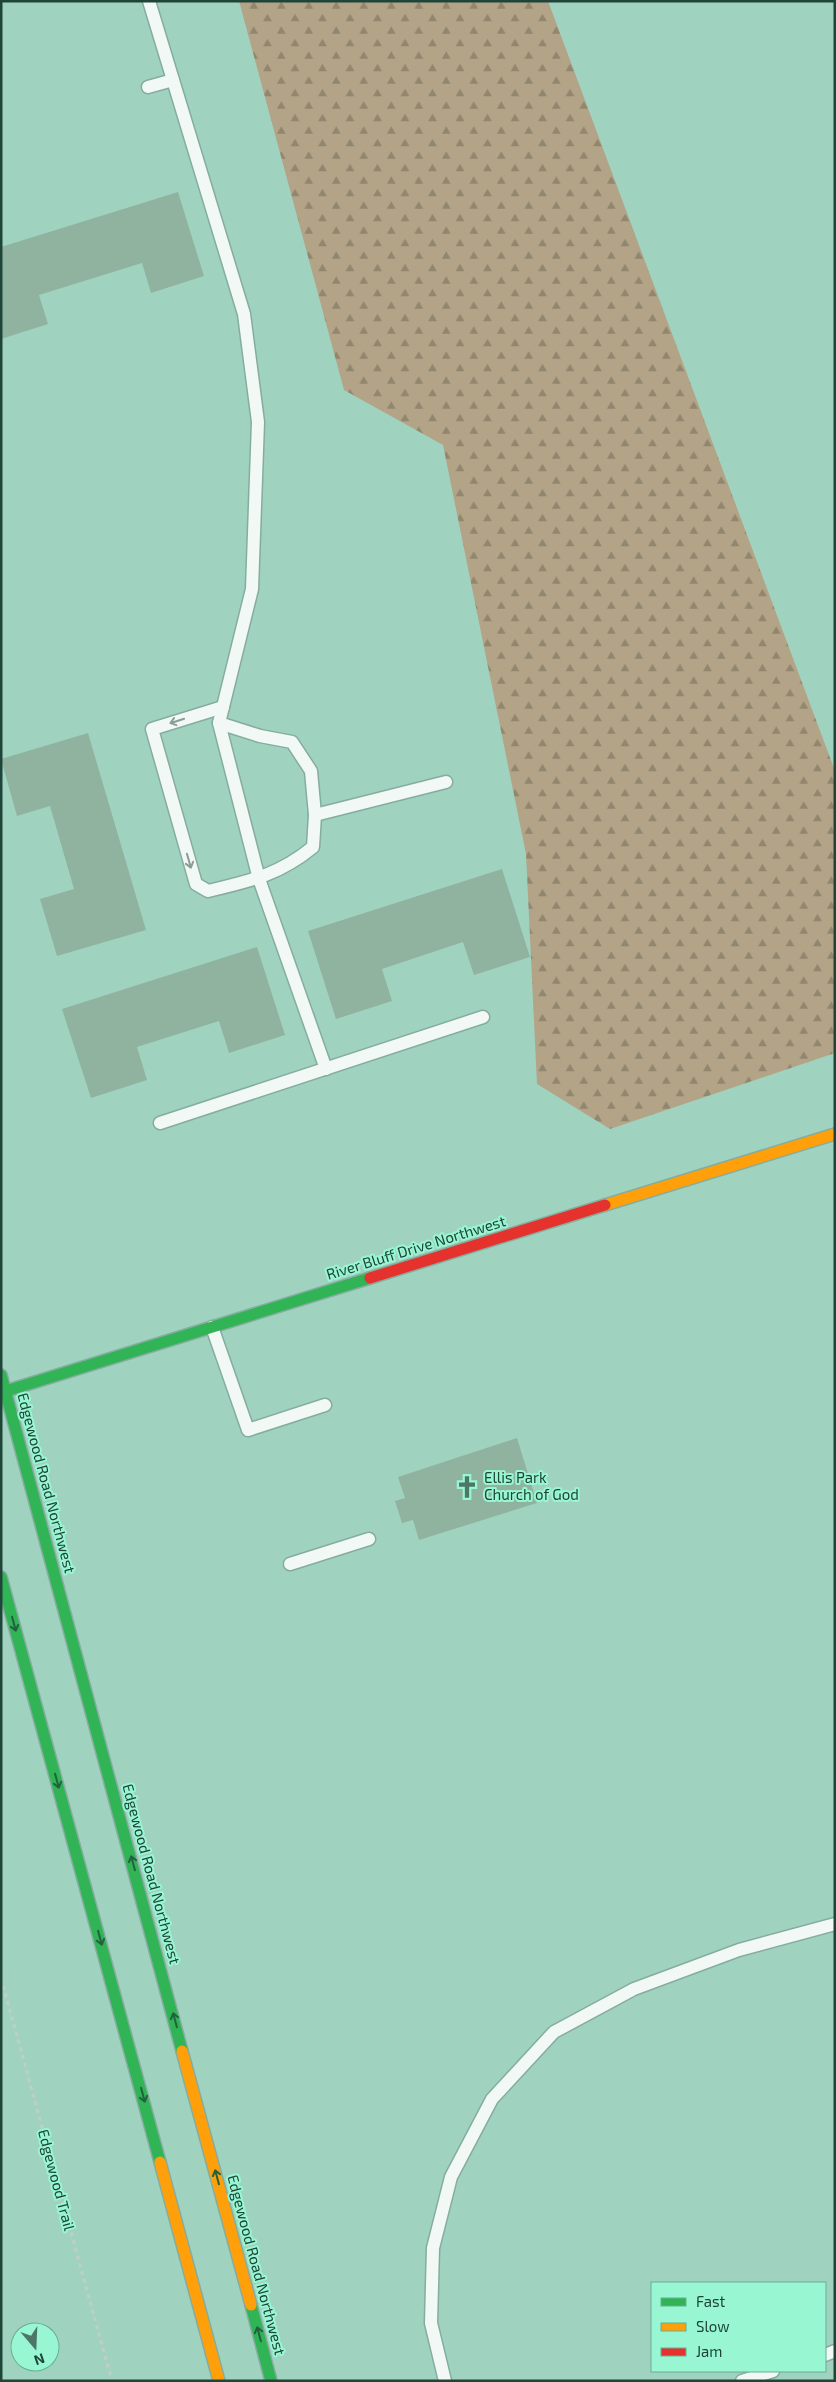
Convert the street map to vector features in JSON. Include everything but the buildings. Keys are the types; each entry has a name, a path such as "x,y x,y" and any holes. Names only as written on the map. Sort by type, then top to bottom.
{"main road":[{"name":"River Bluff Drive Northwest","path":"6,1391 835,1134"},
{"name":"Edgewood Road Northwest","path":"1,1374 271,2381"},
{"path":"1,1577 219,2381"}],"lane":[{"path":"149,1 244,314 258,422 252,590 219,723 259,879 326,1069"},
{"path":"148,87 173,80"},
{"path":"219,723 260,736 292,742 311,771 315,815 313,847 297,860 259,879 208,891 196,884 152,729 224,707"},
{"path":"315,815 446,782"},
{"path":"160,1123 483,1017"},
{"path":"212,1327 248,1430 325,1405"},
{"path":"290,1564 369,1539"},
{"path":"445,2381 431,2323 433,2248 451,2177 492,2099 554,2032 634,1989 739,1950 835,1924"},
{"path":"742,2381 770,2372"}],"path":[{"name":"Edgewood Trail","path":"1,1978 112,2381"}],"green space":[{"path":"239,1 548,1 835,771 835,1053 610,1129 537,1084 526,854 443,445 344,390"}],"traffic: fast":[{"path":"6,1391 370,1278"},
{"path":"1,1375 182,2051"},
{"path":"1,1577 160,2162"},
{"path":"251,2305 271,2381"}],"traffic: slow":[{"path":"605,1205 835,1134"},
{"path":"182,2051 251,2305"},
{"path":"160,2162 219,2381"}],"traffic: jam":[{"path":"370,1278 605,1205"}],"place":[{"name":"Ellis Park Church of God","path":"467,1487"}]}
